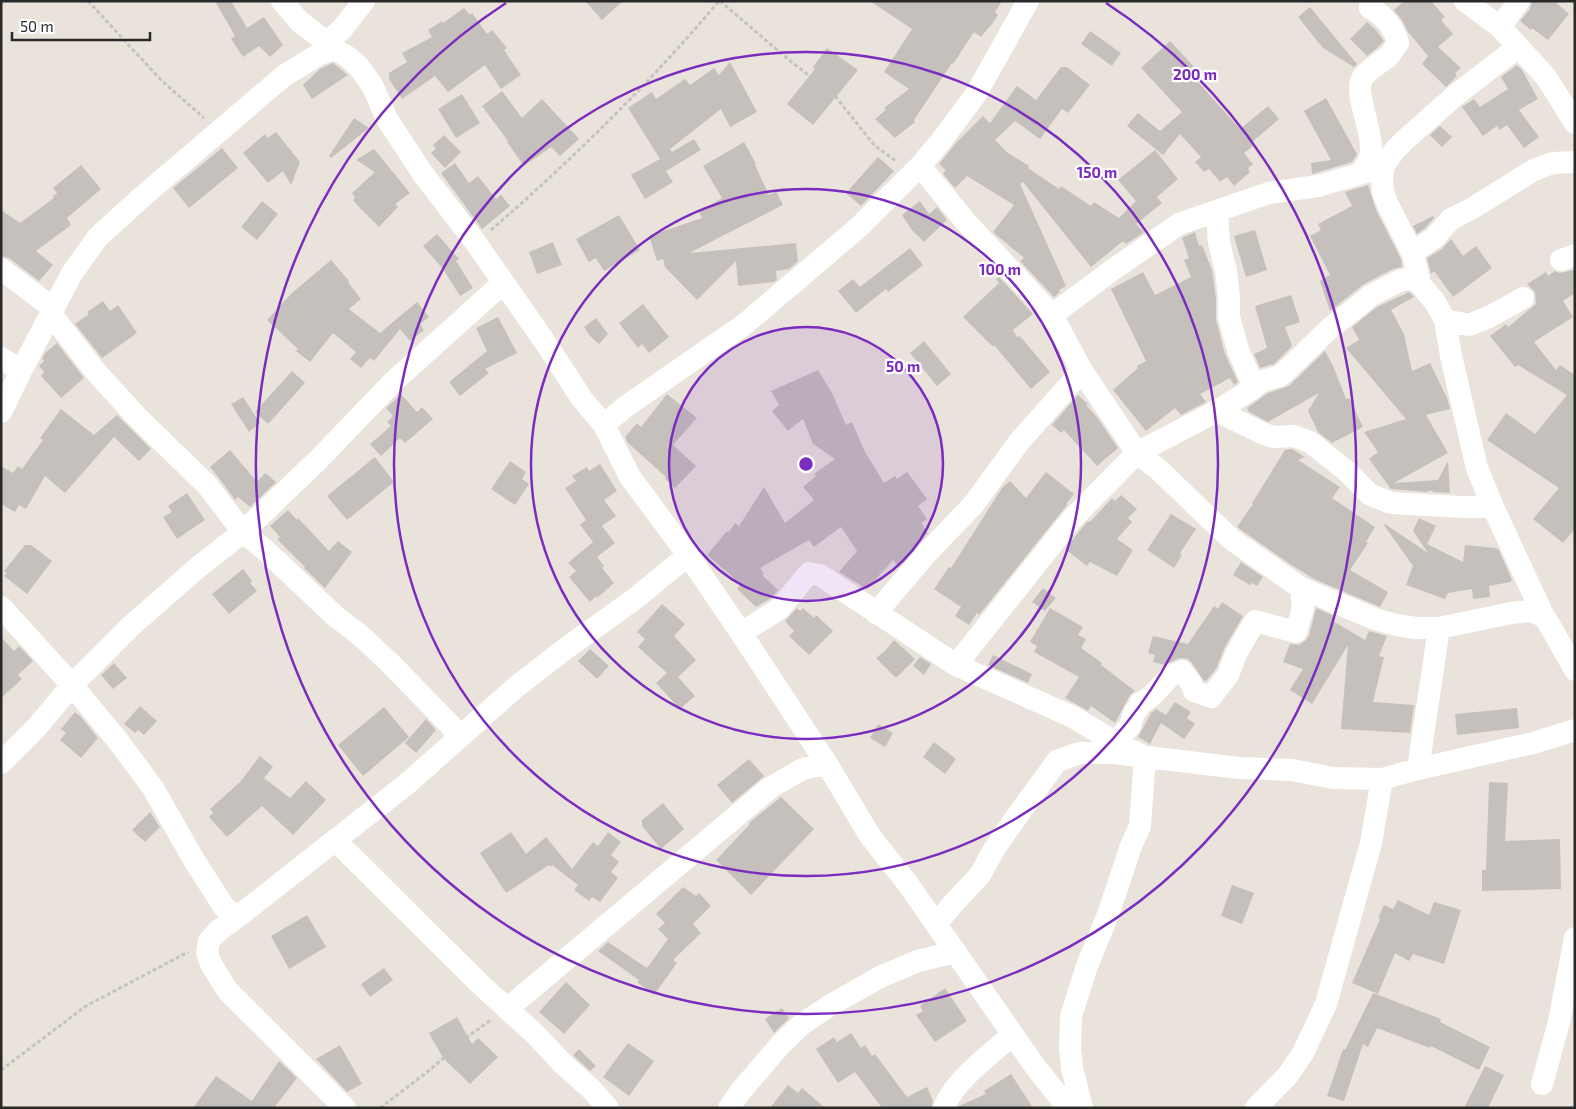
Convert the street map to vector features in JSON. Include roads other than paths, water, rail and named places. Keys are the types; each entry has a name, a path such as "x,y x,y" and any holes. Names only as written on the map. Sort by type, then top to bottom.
{"street":[{"path":"282,1 299,21 331,46 348,56 372,85 387,119 423,174 548,345 582,399 604,425 630,477 688,555 741,633 827,764 870,836 937,923 1034,1065 1068,1108"},
{"path":"1,412 72,273 98,237 143,196 285,75 331,46 364,1"},
{"path":"604,425 625,407 745,324 860,226 920,166 976,94 1028,1"},
{"path":"1361,172 1369,162 1371,152 1367,121 1360,96 1362,78 1390,54 1398,43 1393,30 1384,18 1377,10 1370,8 1371,1"},
{"path":"1465,1 1500,27 1546,77 1575,123"},
{"path":"1500,27 1519,1"},
{"path":"1420,284 1410,249 1383,192 1383,167 1394,151 1419,127 1457,94 1518,47"},
{"path":"1410,249 1420,247 1434,238 1451,219 1538,168 1552,163 1575,162"},
{"path":"920,166 966,222 1052,316 1082,371 1137,453 1158,469 1231,539 1301,588 1375,619 1396,625 1416,628 1439,628 1511,613 1531,611 1544,617"},
{"path":"1052,316 1111,271 1179,224 1269,193 1318,186 1383,167"},
{"path":"1216,211 1219,243 1226,270 1229,317 1238,350 1251,380 1252,389"},
{"path":"1,269 52,311 96,372 137,416 207,485 243,532 392,665 451,726 459,738"},
{"path":"956,665 1072,519 1137,453 1217,411 1262,381 1280,376 1328,329 1358,308 1370,296 1399,281 1410,278 1420,284 1435,302 1445,320 1451,356 1477,468 1492,507 1544,617 1575,670"},
{"path":"1,763 37,727 72,685 131,626 243,532 319,459 393,382 503,284"},
{"path":"1445,320 1469,325 1489,317 1523,298"},
{"path":"1,358 21,370"},
{"path":"876,613 927,553 973,506 1019,442 1082,371"},
{"path":"1217,411 1264,434 1294,436 1310,442 1349,473 1369,494 1390,503 1492,507"},
{"path":"345,1108 227,990 211,964 207,953 210,941 218,931 408,783 516,687 636,598 688,555"},
{"path":"741,633 779,609 809,573 820,575 956,665 1073,718 1145,757"},
{"path":"1118,744 1130,726 1140,702 1145,701 1159,689 1170,676 1182,671 1191,683 1194,691 1211,697 1228,675 1236,654 1255,621 1296,632 1303,608 1301,588"},
{"path":"1,607 72,685 118,741 153,788 194,860 224,907 240,915"},
{"path":"1418,769 1439,628"},
{"path":"937,923 980,875 993,851 1057,761 1080,753 1114,753 1239,768 1292,770 1333,778 1382,779 1418,769 1532,744 1575,730"},
{"path":"1082,1108 1072,1068 1070,1048 1071,1016 1087,966 1140,826 1145,757"},
{"path":"507,1009 771,787 803,769 827,764"},
{"path":"1255,1107 1288,1075 1303,1053 1326,1004 1371,843 1382,779"},
{"path":"335,840 507,1009 537,1036 563,1064 591,1089 608,1108"},
{"path":"1542,1084 1559,1022 1575,938"},
{"path":"729,1108 740,1092 781,1044 801,1025 829,1006 880,977 918,961 956,952"},
{"path":"944,1108 951,1093 986,1058 1013,1035"}]}
